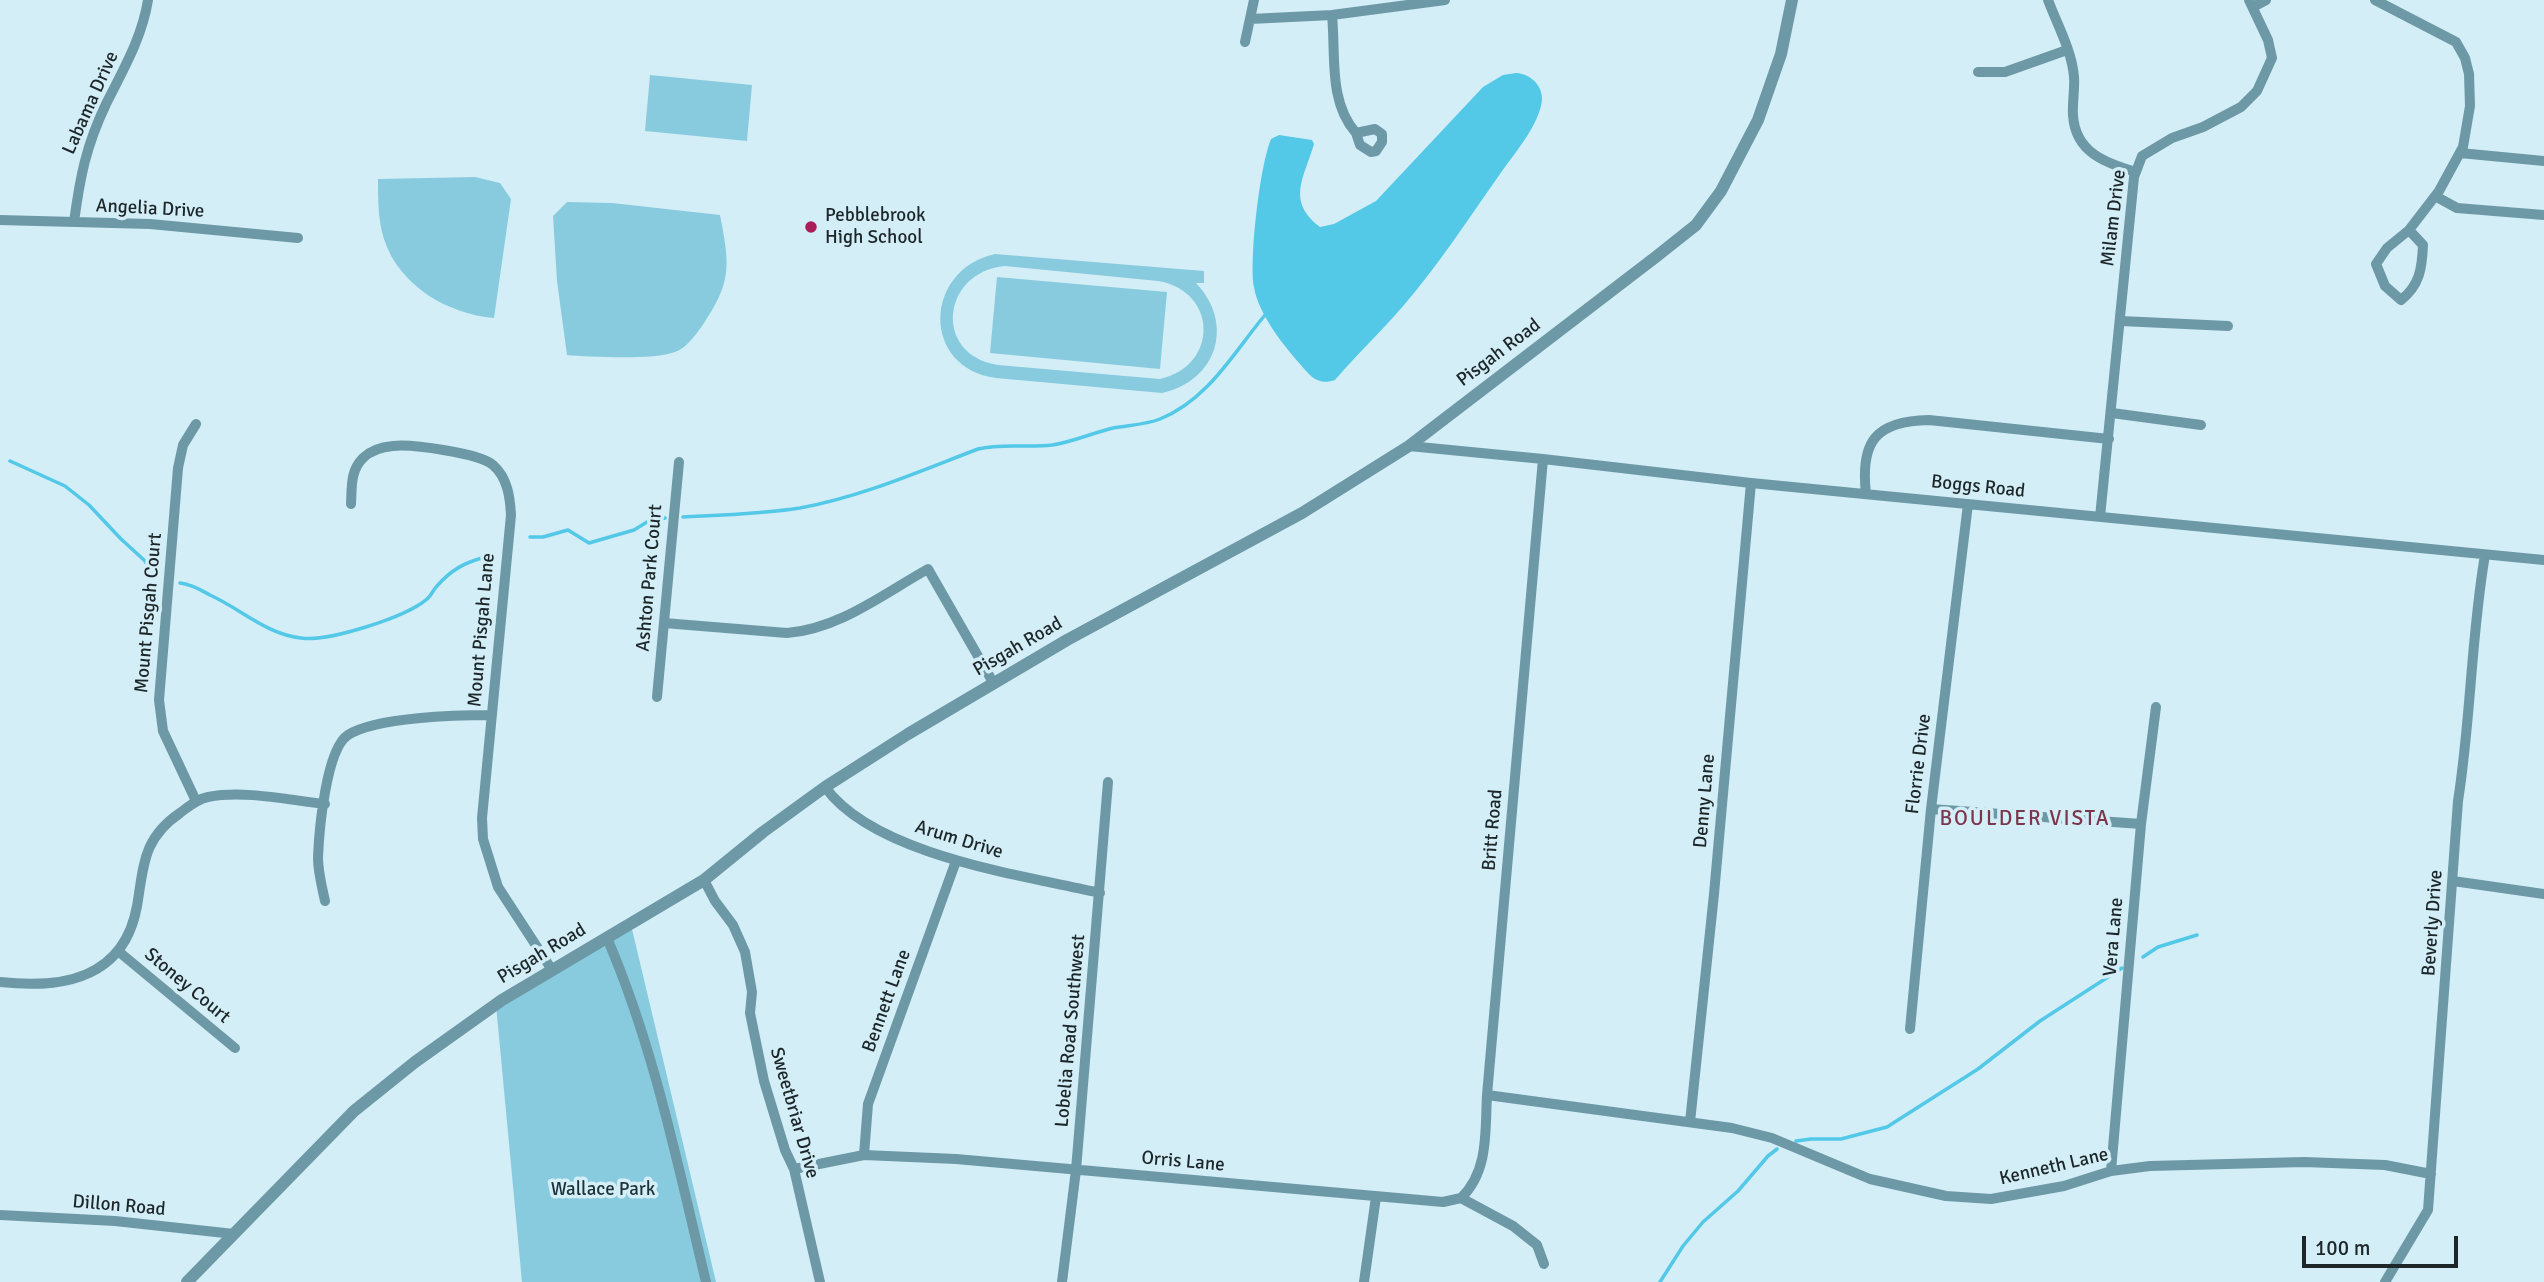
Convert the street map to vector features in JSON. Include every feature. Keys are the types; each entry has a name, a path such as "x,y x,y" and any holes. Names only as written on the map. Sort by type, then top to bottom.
{"street":[{"name":"Labama Drive","path":"74,222 82,167 107,103 134,50 148,0"},
{"path":"1245,42 1254,0"},
{"path":"1250,19 1332,15 1444,0"},
{"name":"Pisgah Road","path":"187,1282 354,1111 415,1062 502,1000 704,880 763,832 825,787 1068,640 1302,513 1409,446 1696,225 1721,191 1758,120 1781,54 1792,0"},
{"path":"2048,0 2074,77 2073,118 2082,144 2108,164 2136,172"},
{"path":"2251,4 2266,0"},
{"path":"2375,0 2456,42 2465,58 2469,74 2470,106 2460,153 2435,196 2409,230 2386,248 2376,264 2385,286 2401,300 2417,284 2422,263 2423,245 2409,230"},
{"name":"Milam Drive","path":"2100,517 2121,321 2129,210 2136,172 2142,156 2160,144 2203,127 2252,99 2269,70 2272,58 2268,40 2251,4"},
{"path":"1332,15 1337,90 1345,117 1356,133"},
{"path":"1978,72 2005,72 2067,50"},
{"path":"2460,153 2544,161"},
{"path":"2435,196 2457,208 2544,215"},
{"name":"Angelia Drive","path":"0,220 150,224 298,238"},
{"path":"2121,321 2228,326"},
{"path":"2112,413 2201,425"},
{"path":"1866,494 1866,464 1873,440 1891,425 1901,421 1929,420 2109,439"},
{"name":"Mount Pisgah Court","path":"195,802 163,731 159,700 178,468 183,445 196,424"},
{"name":"Mount Pisgah Lane","path":"351,504 352,474 363,458 380,448 396,446 462,453 493,464 510,494 511,515 482,818 483,839 498,887 552,970"},
{"name":"Boggs Road","path":"1409,446 1751,483 2544,559"},
{"name":"Britt Road","path":"1461,1198 1473,1187 1484,1158 1544,459"},
{"name":"Ashton Park Court","path":"657,697 679,462"},
{"name":"Denny Lane","path":"1690,1122 1714,894 1751,483"},
{"name":"Florrie Drive","path":"1910,1028 1931,809 1968,504"},
{"name":"Beverly Drive","path":"2385,1282 2428,1210 2458,801 2467,749 2485,555"},
{"path":"664,623 800,632 835,622 928,569 994,684"},
{"name":"Vera Lane","path":"2110,1171 2141,824 2155,707"},
{"path":"325,901 318,860 328,772 336,749 347,736 363,728 406,720 449,715 492,715"},
{"name":"Lobelia Road Southwest","path":"1062,1282 1076,1170 1108,782"},
{"name":"Arum Drive","path":"825,787 853,817 878,832 956,861 1100,893"},
{"path":"0,982 51,984 73,981 93,972 118,951 130,931 137,909 143,864 149,847 159,831 172,818 195,802 206,797 234,795 325,804"},
{"path":"1931,809 2141,824"},
{"name":"Bennett Lane","path":"864,1155 869,1104 956,861"},
{"name":"Sweetbriar Drive","path":"704,880 715,901 733,925 745,952 752,992 750,1013 764,1081 785,1150 794,1169 820,1282"},
{"path":"2454,881 2544,894"},
{"path":"607,938 637,1015 673,1143 706,1282"},
{"name":"Stoney Court","path":"118,951 235,1048"},
{"name":"Kenneth Lane","path":"1488,1095 1690,1122 1772,1138 1870,1179 1946,1196 1991,1199 2009,1197 2064,1186 2110,1171 2150,1166 2304,1162 2385,1165 2431,1174"},
{"name":"Orris Lane","path":"794,1169 864,1155 956,1159 1443,1202 1461,1198"},
{"path":"1364,1282 1376,1197"},
{"path":"1461,1198 1513,1226 1537,1245 1544,1264"},
{"name":"Dillon Road","path":"0,1215 115,1221 234,1234"}],"green space":[{"path":"650,75 752,85 747,141 645,131"},
{"path":"475,177 500,183 511,199 494,318 460,311 443,304 413,284 391,256 379,217 378,179"},
{"path":"567,202 612,203 720,215 727,261 724,285 712,311 683,348 666,355 638,357 567,355 557,281 553,216"},
{"path":"995,254 1204,271 1204,283 1196,283 1208,299 1215,316 1217,333 1214,349 1207,364 1196,377 1181,387 1162,393 996,378 971,370 954,357 944,339 940,318 944,298 954,279 971,264","holes":["1005,266 1158,281 1178,288 1192,299 1201,313 1204,329 1201,345 1193,360 1179,371 1160,379 998,365 977,358 963,346 955,331 953,314 958,297 968,283 984,272"]},
{"path":"997,277 1167,292 1160,369 990,353"},
{"name":"Wallace Park","path":"631,925 716,1282 522,1282 496,1005"}],"shaded area":[{"path":"1516,73 1527,76 1536,83 1542,99 1538,115 1524,142 1442,257 1396,315 1335,380 1324,382 1315,379 1272,328 1260,307 1254,287 1256,212 1271,139 1279,135 1312,140 1314,144 1301,188 1303,208 1320,227 1334,224 1376,201 1483,87 1503,75"}],"waterway":[{"path":"683,517 800,508 868,490 978,449 1052,445 1113,428 1160,419 1177,411 1206,388 1265,315"},
{"path":"10,461 65,486 89,505 153,572"},
{"path":"530,537 543,537 568,530 589,543 665,518"},
{"path":"180,583 199,589 276,632 313,638 367,627 403,613 427,599 453,571 471,561 486,557"},
{"path":"2143,957 2158,947 2197,935"},
{"path":"1796,1141 1841,1139 1887,1127 1978,1069 2040,1021 2122,968"},
{"path":"1660,1282 1683,1246 1703,1222 1738,1191 1777,1149"}],"place":[{"name":"Pebblebrook High School","path":"811,227"}],"district":[{"name":"BOULDER VISTA","path":"2025,819"}]}
